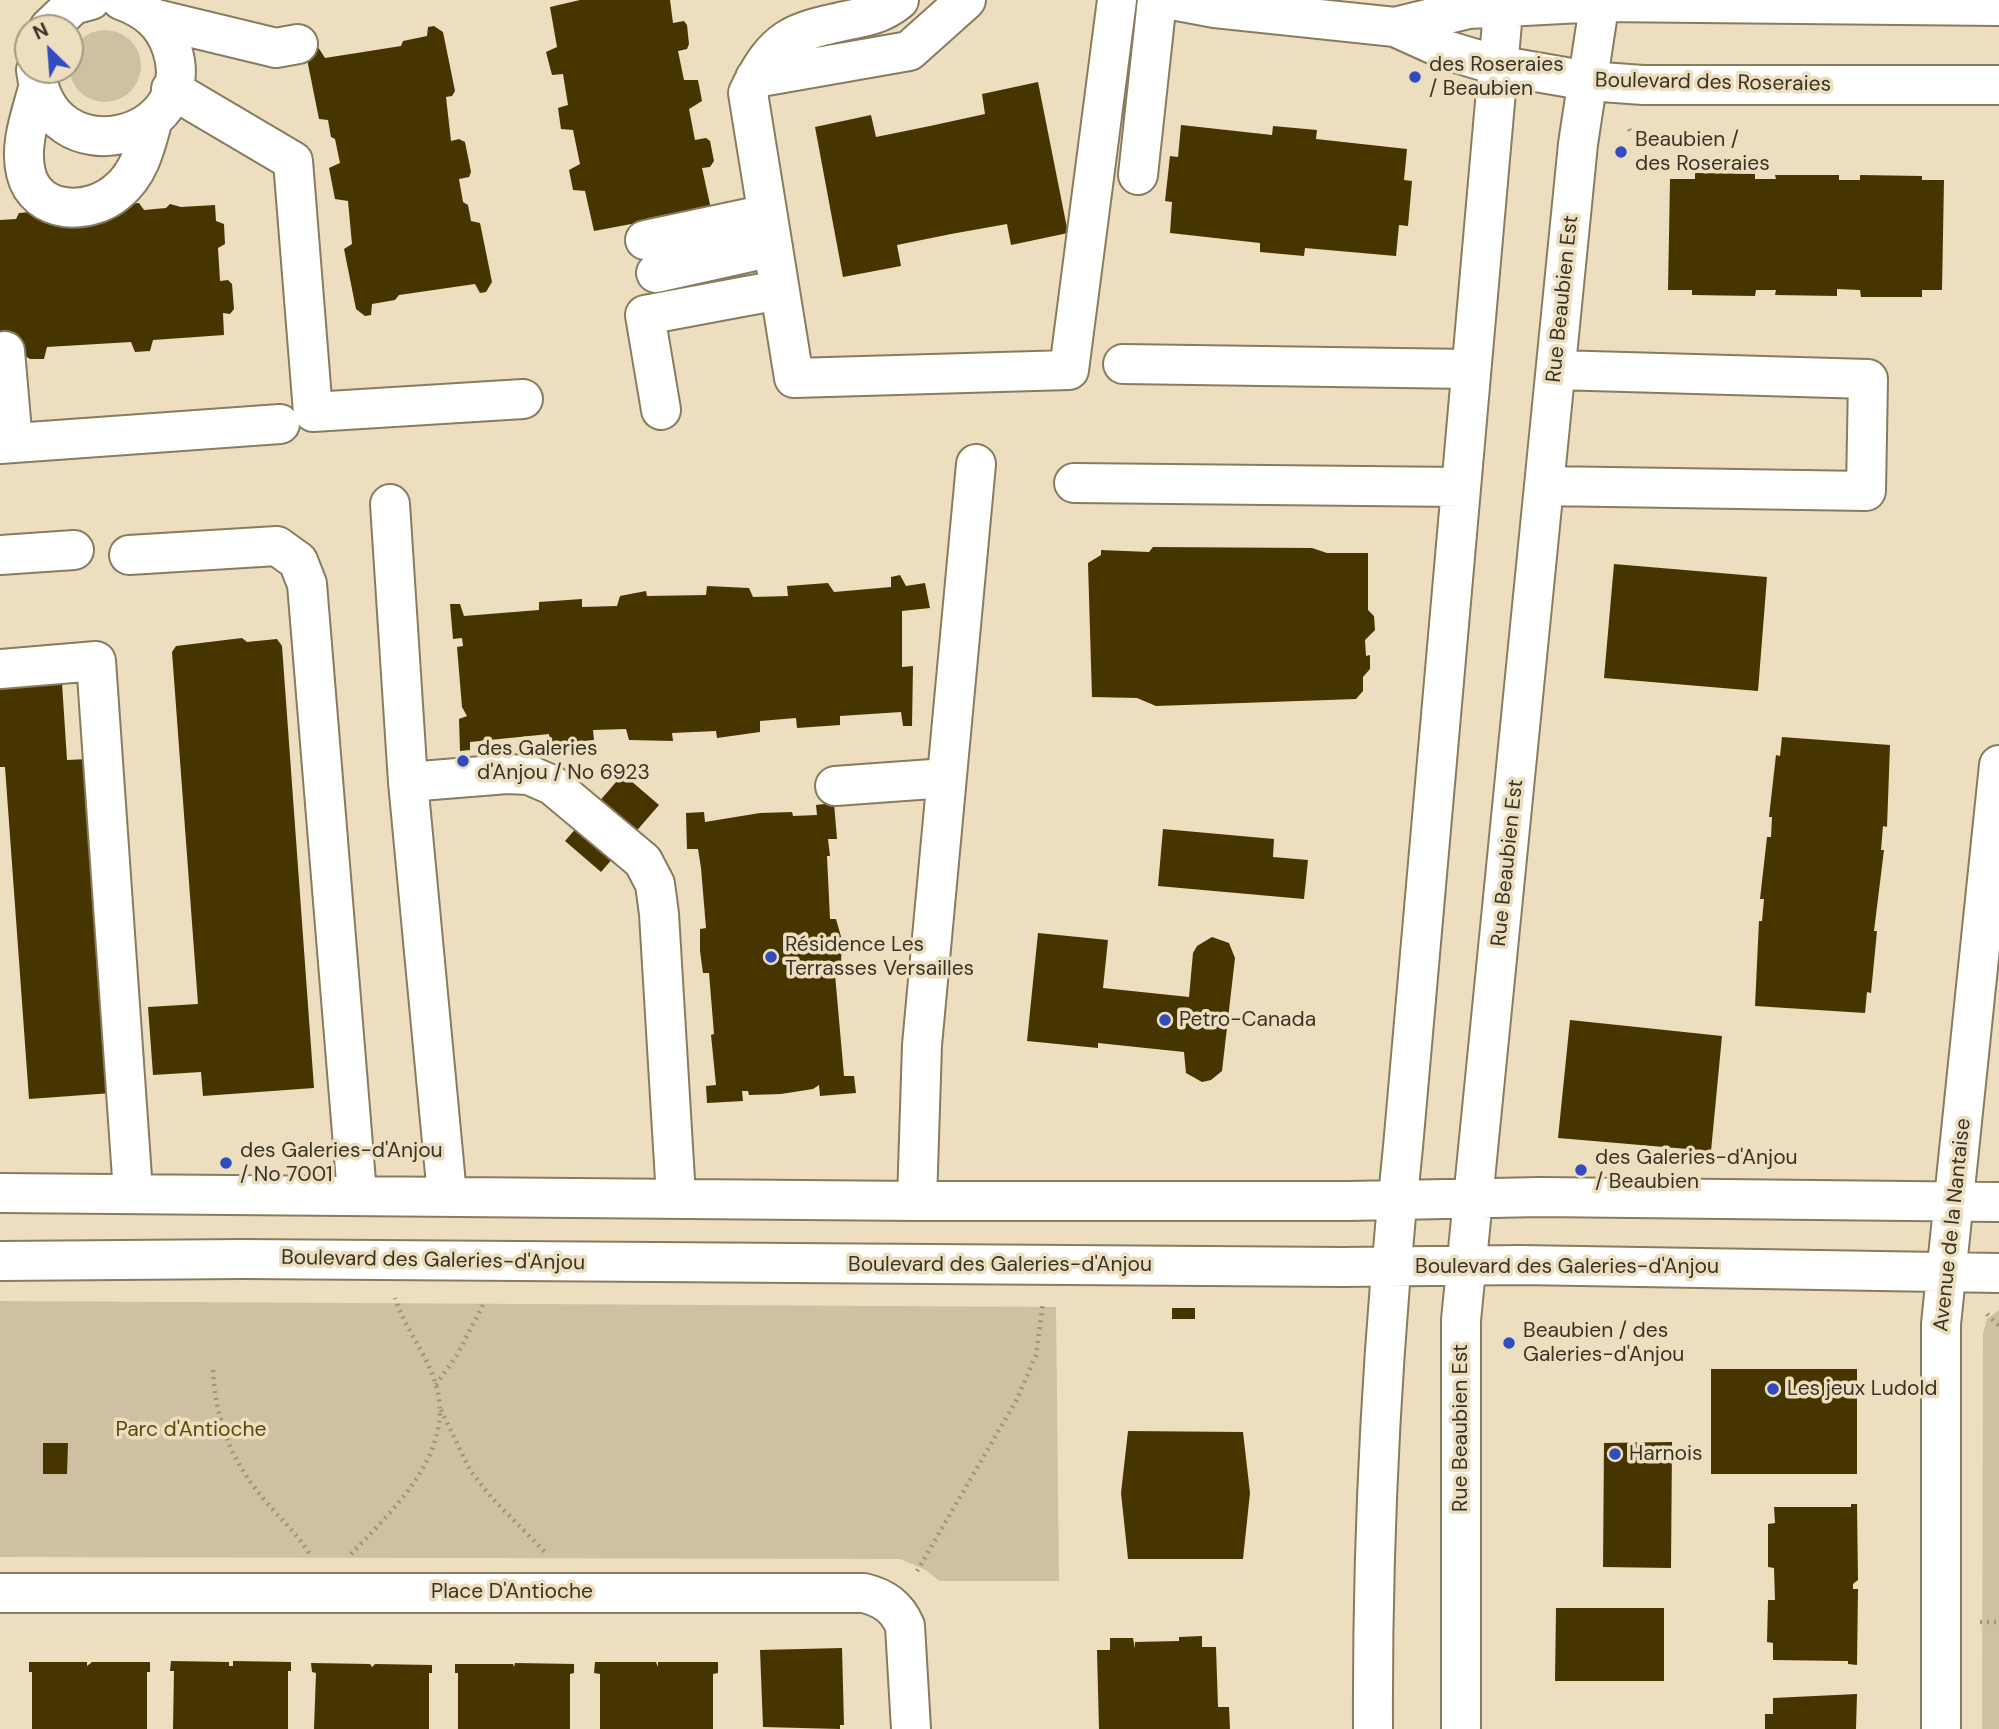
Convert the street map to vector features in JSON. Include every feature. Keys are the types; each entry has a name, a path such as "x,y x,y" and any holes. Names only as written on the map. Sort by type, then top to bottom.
{"street":[{"path":"34,0 71,11"},
{"path":"36,84 25,136 26,172 32,189 42,201 57,207 103,202 120,191 144,155 175,59 168,37 156,19 138,6 121,0"},
{"path":"899,0 885,12 800,31 776,47 748,93 794,378 1069,370 1117,0"},
{"path":"755,78 909,51 966,0"},
{"path":"1138,176 1157,0"},
{"name":"Boulevard des Roseraies","path":"1172,0 1215,8 1395,27 1446,50 1496,65 1588,81 1643,85 1999,85"},
{"name":"Boulevard des Roseraies","path":"1395,27 1503,3 1600,1 1999,6"},
{"name":"Rue Beaubien Est","path":"1461,1729 1461,1320 1578,144 1600,1"},
{"path":"1373,1729 1375,1497 1390,1267 1503,3"},
{"path":"156,19 276,48 298,44"},
{"path":"39,84 48,109 65,126 87,135 111,137 135,132 162,104"},
{"path":"162,104 293,161 313,412 523,400"},
{"path":"651,256 770,230"},
{"path":"661,410 645,315 779,290"},
{"path":"5,351 6,443 280,424"},
{"path":"1123,364 1470,369"},
{"path":"1545,486 1866,491 1868,379 1556,370"},
{"path":"917,1200 922,1045 976,464"},
{"path":"1073,483 1460,487"},
{"path":"390,505 408,782 447,1195"},
{"path":"129,555 276,546 298,561 307,584 357,1194"},
{"path":"0,555 74,550"},
{"path":"0,669 96,661 133,1192"},
{"name":"Avenue de la Nantaise","path":"1941,1729 1941,1324 1944,1272 1999,768"},
{"path":"408,782 529,775 552,785 643,861 655,884 659,914 676,1197"},
{"path":"835,786 946,778"},
{"path":"0,1193 917,1200 1999,1202"},
{"name":"Boulevard des Galeries-d'Anjou","path":"0,1261 242,1259 1390,1267 1468,1265 1999,1273"},
{"name":"Place D'Antioche","path":"0,1593 864,1593 888,1603 899,1612 905,1626 911,1729"}],"path":[{"path":"394,1297 400,1314 426,1360 436,1385 441,1409 470,1470 491,1497 556,1563"},
{"path":"436,1385 457,1355 487,1297"},
{"path":"917,1571 1016,1401 1036,1355 1043,1301"},
{"path":"1983,1310 1999,1326"},
{"path":"213,1370 215,1402 221,1429 235,1456 253,1487 297,1534 314,1562"},
{"path":"344,1562 401,1502 412,1485 433,1445 441,1409"},
{"path":"1979,1622 1999,1622"}],"green space":[{"path":"91,32 119,32 131,40 141,59 139,80 131,92 119,100 91,100 79,92 74,84 84,84 84,37"},
{"name":"Parc d'Antioche","path":"0,1301 1056,1307 1059,1581 939,1581 926,1570 900,1559 0,1557"},
{"path":"1999,1310 1999,1729 1982,1729 1983,1333 1987,1319"}],"building":[{"path":"580,0 670,0 673,23 684,21 687,25 689,44 687,49 678,51 684,80 698,80 702,101 689,109 695,140 706,138 710,141 714,161 710,167 702,168 711,209 594,231 585,191 573,190 569,170 580,164 573,130 561,129 558,108 568,105 563,74 552,75 546,52 557,47 550,7"},
{"path":"434,26 443,32 455,91 452,96 446,97 451,141 459,139 465,142 471,172 469,177 459,179 463,202 468,205 471,221 480,223 492,282 486,292 480,293 475,284 399,295 395,300 372,304 371,315 365,316 356,309 344,249 352,244 348,201 335,199 329,168 340,163 335,139 331,137 328,120 319,119 307,59 313,49 318,47 325,58 401,46 403,41 427,36 428,27"},
{"path":"1038,82 1068,233 1011,245 1007,224 951,234 897,245 901,266 843,277 815,127 871,115 876,137 985,114 982,94"},
{"path":"1181,125 1272,135 1273,126 1317,130 1316,139 1407,149 1404,180 1412,181 1408,226 1399,225 1396,256 1305,248 1304,256 1260,252 1260,243 1170,233 1172,202 1165,201 1170,156 1178,157"},
{"path":"1695,173 1755,174 1755,179 1776,179 1775,175 1839,175 1839,180 1860,180 1860,175 1922,176 1922,180 1944,180 1942,290 1922,290 1922,297 1861,297 1860,290 1837,289 1837,296 1775,295 1776,290 1756,290 1755,296 1692,295 1692,290 1668,290 1670,179 1695,179"},
{"path":"139,203 144,210 166,208 170,204 181,207 215,205 216,221 224,224 225,244 218,248 220,281 228,280 232,284 234,309 230,314 223,313 224,335 153,340 150,351 135,352 131,342 47,347 44,359 30,359 25,356 25,349 0,351 0,220 16,219 19,213"},
{"path":"1153,547 1312,548 1327,553 1368,553 1368,610 1374,616 1375,630 1365,640 1366,656 1370,655 1370,669 1363,677 1363,691 1356,699 1156,706 1137,698 1092,697 1088,563 1101,555 1101,550 1149,552"},
{"path":"1614,564 1767,577 1758,691 1604,678"},
{"path":"900,575 906,586 925,583 930,608 902,611 902,667 913,666 912,726 903,726 901,712 840,716 840,725 797,728 796,718 760,721 760,732 717,738 716,731 672,733 673,741 629,740 626,729 593,730 594,740 550,744 549,734 470,742 470,750 460,751 459,719 467,716 462,707 457,647 463,646 462,638 453,639 450,604 460,604 464,616 539,610 539,602 582,599 582,607 617,606 620,596 646,591 647,596 706,595 707,586 749,588 753,597 788,596 787,586 828,583 834,592 891,587 891,577"},
{"path":"242,638 247,642 277,639 282,646 314,1088 203,1096 201,1072 153,1075 148,1007 198,1004 172,652 176,646"},
{"path":"62,683 67,760 88,759 112,1093 29,1099 5,767 0,767 0,688"},
{"path":"1782,737 1890,745 1887,827 1883,826 1881,850 1884,850 1874,931 1877,931 1871,993 1867,992 1865,1013 1755,1006 1759,921 1762,921 1764,899 1760,899 1767,837 1771,837 1772,817 1769,817 1776,755 1780,756"},
{"path":"623,774 659,805 601,872 565,841"},
{"name":"Résidence Les Terrasses Versailles","path":"834,803 837,839 828,839 830,856 827,856 830,919 836,919 842,940 841,963 834,963 844,1076 854,1076 856,1093 820,1096 819,1085 813,1089 781,1094 749,1095 748,1091 742,1091 743,1101 707,1103 706,1086 716,1085 711,1035 714,1034 709,973 703,973 700,951 700,929 706,928 701,868 698,849 687,849 686,813 704,812 705,822 760,813 792,812 793,816 817,815 816,805"},
{"path":"1163,829 1274,839 1273,857 1308,860 1304,899 1158,886"},
{"path":"1038,933 1108,940 1103,988 1189,997 1193,953 1197,946 1212,937 1229,943 1235,958 1222,1071 1211,1080 1202,1082 1186,1073 1184,1052 1098,1043 1098,1048 1027,1041"},
{"path":"1570,1020 1722,1036 1711,1151 1558,1138"},
{"path":"1172,1308 1195,1308 1195,1319 1172,1319"},
{"path":"1711,1369 1857,1369 1857,1474 1711,1474"},
{"path":"1128,1431 1243,1432 1250,1493 1243,1559 1128,1559 1121,1493"},
{"path":"1672,1442 1671,1568 1603,1567 1604,1443"},
{"path":"43,1443 68,1443 67,1474 43,1474"},
{"path":"1851,1504 1857,1504 1858,1580 1853,1584 1853,1589 1858,1589 1857,1665 1848,1664 1848,1661 1773,1660 1773,1643 1767,1642 1768,1600 1775,1600 1774,1568 1768,1567 1768,1524 1775,1523 1774,1507 1851,1507"},
{"path":"1556,1608 1664,1608 1664,1681 1555,1681"},
{"path":"1202,1636 1202,1647 1216,1647 1218,1707 1229,1707 1230,1729 1099,1729 1097,1650 1110,1650 1110,1638 1133,1638 1135,1649 1135,1642 1179,1641 1179,1637"},
{"path":"842,1648 844,1725 840,1725 840,1729 763,1727 760,1650"},
{"path":"171,1661 229,1662 229,1666 233,1666 233,1661 291,1662 291,1671 288,1671 288,1729 173,1729 174,1671 170,1671"},
{"path":"29,1662 87,1662 87,1666 92,1662 150,1662 150,1672 147,1672 147,1729 32,1729 32,1672 29,1672"},
{"path":"595,1662 656,1662 658,1667 658,1662 718,1662 718,1673 713,1674 713,1729 600,1729 600,1674 594,1673"},
{"path":"311,1663 370,1664 372,1667 375,1664 432,1665 432,1673 429,1673 429,1729 314,1729 316,1673 312,1672"},
{"path":"515,1663 574,1664 574,1673 570,1674 570,1729 458,1729 458,1673 455,1673 455,1664 513,1664 514,1667"},
{"path":"1857,1694 1856,1729 1765,1729 1765,1714 1773,1714 1773,1698"}],"place":[{"name":"des Roseraies / Beaubien","path":"1415,77"},
{"name":"Beaubien / des Roseraies","path":"1621,152"},
{"name":"des Galeries d'Anjou / No 6923","path":"463,761"},
{"name":"Résidence Les Terrasses Versailles","path":"771,957"},
{"name":"Petro-Canada","path":"1165,1020"},
{"name":"des Galeries-d'Anjou / No 7001","path":"226,1163"},
{"name":"des Galeries-d'Anjou / Beaubien","path":"1581,1170"},
{"name":"Beaubien / des Galeries-d'Anjou","path":"1509,1343"},
{"name":"Les jeux Ludold","path":"1773,1389"},
{"name":"Harnois","path":"1615,1454"}]}
